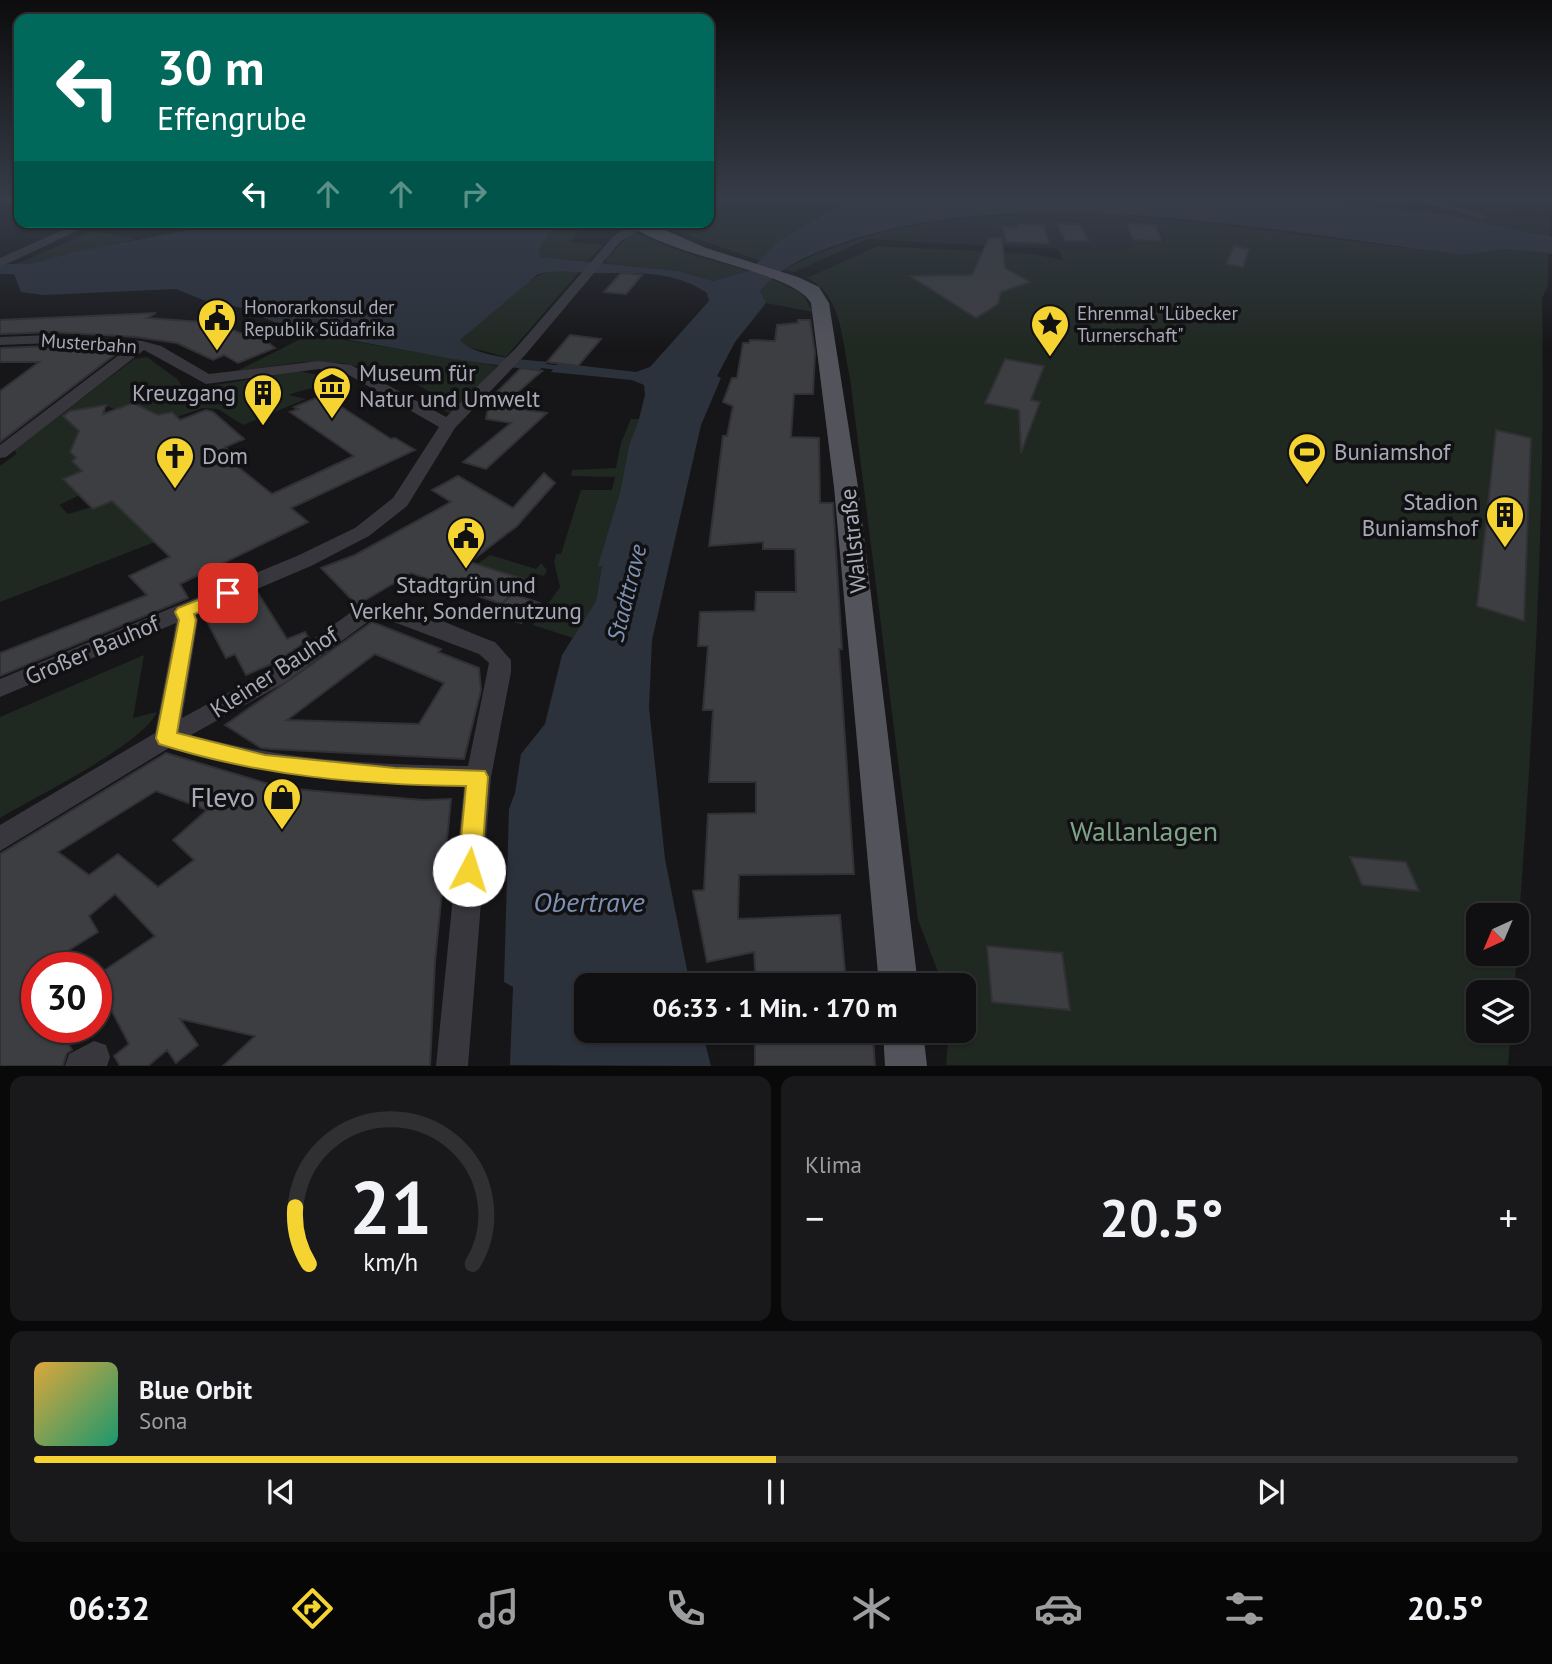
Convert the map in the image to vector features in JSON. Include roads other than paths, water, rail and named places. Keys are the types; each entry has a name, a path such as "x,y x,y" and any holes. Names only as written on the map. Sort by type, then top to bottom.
{"main road":[{"name":"Wallstraße","path":"698,250 778,275 813,291 823,314 853,543 898,973"},
{"path":"904,1043 906,1066"}],"street":[{"path":"0,263 29,250"},
{"name":"Großer Bauhof","path":"0,688 342,544 383,519 406,495 448,425 510,362 608,250"},
{"name":"Musterbahn","path":"0,341 52,339 142,345 156,349 206,379 319,365 351,370 448,425"},
{"path":"0,453 142,345"},
{"name":"Kleiner Bauhof","path":"166,738 276,677 361,615 374,610 487,648 500,660 478,777"},
{"name":"Kleiner Bauhof","path":"166,738 187,620 184,612"},
{"path":"0,839 166,738 265,763 395,776 478,777 452,1066"}],"water":[{"name":"Obertrave","path":"87,250 539,250 541,257 678,271 713,281 749,271 770,250 824,250 795,263 760,291 766,303 735,342 717,376 721,378 701,425 652,640 649,708 665,859 688,973 574,973 574,1043 705,1043 711,1066 510,1065 513,987 504,982 509,809 515,793 521,754 545,724 562,655 596,601 602,566 598,566 620,492 629,445 645,395 644,385 632,380 551,372 558,363 636,372 650,367 709,301 707,293 679,279 650,274 538,274 460,340 467,346 488,354 547,362 539,371 453,359 290,329 242,308 203,300 176,289 43,295 21,292 14,274 0,274 0,264 31,264"},
{"name":"Obertrave","path":"1424,250 1499,250 1462,255"},
{"name":"Obertrave","path":"1511,250 1552,250 1552,254"}],"waterway":[{"path":"536,365 560,368"}],"place":[{"name":"Honorarkonsul der Republik Südafrika","path":"217,352"},
{"name":"Ehrenmal \"Lübecker Turnerschaft\"","path":"1050,358"},
{"name":"Museum für Natur und Umwelt","path":"332,420"},
{"name":"Kreuzgang","path":"263,427"},
{"name":"Buniamshof","path":"1307,486"},
{"name":"Dom","path":"175,490"},
{"name":"Stadion Buniamshof","path":"1505,549"},
{"name":"Stadtgrün und Verkehr, Sondernutzung","path":"466,570"},
{"name":"Flevo","path":"282,831"}],"water label":[{"name":"Stadttrave","path":"627,593"}],"park label":[{"name":"Wallanlagen","path":"1144,831"}]}
